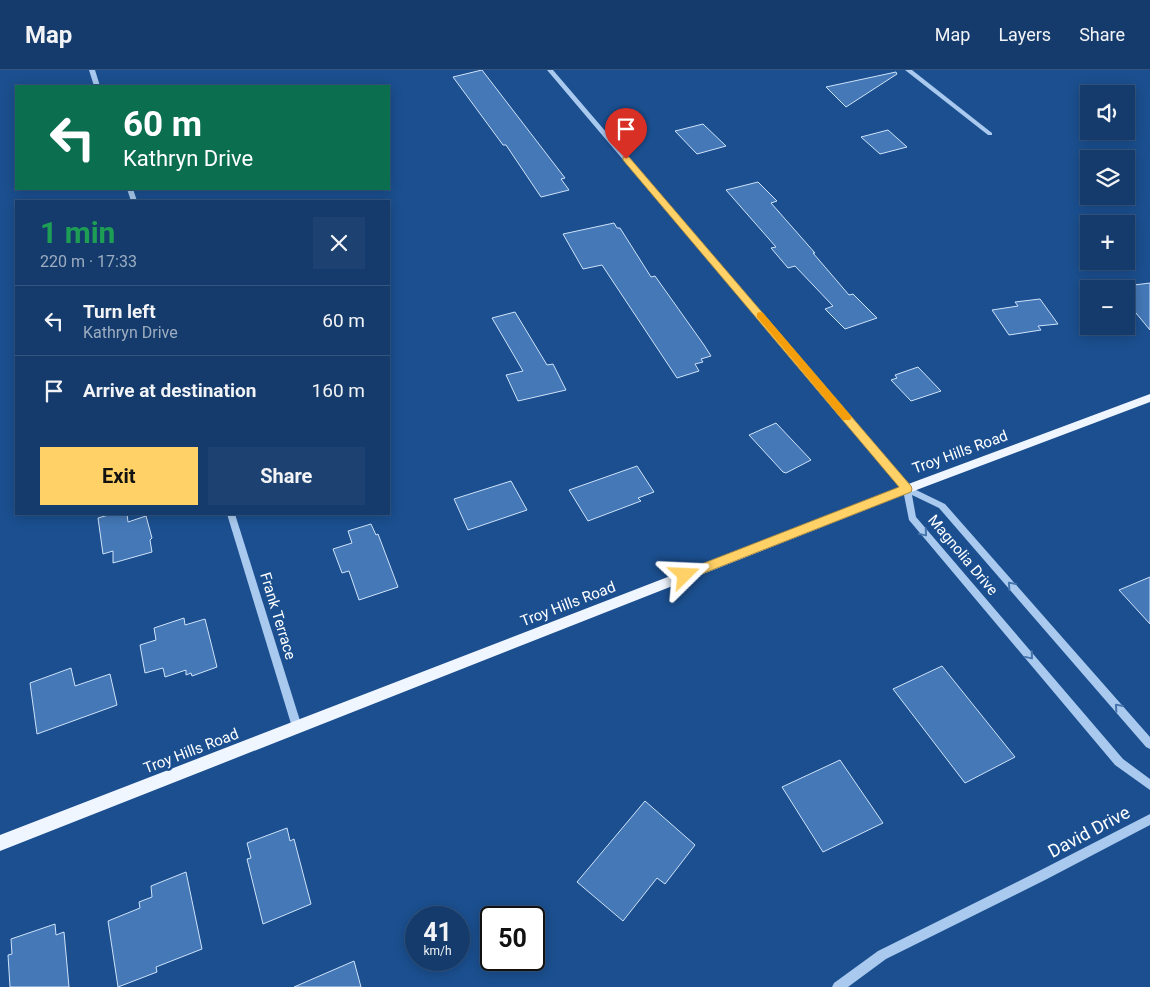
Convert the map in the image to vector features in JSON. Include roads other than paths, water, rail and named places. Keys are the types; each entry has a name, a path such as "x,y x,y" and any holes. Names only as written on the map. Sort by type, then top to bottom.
{"main road":[{"name":"Troy Hills Road","path":"0,843 907,489 1150,398"}],"street":[{"path":"92,70 97,85"},
{"path":"550,70 907,489"},
{"path":"908,70 990,134"},
{"name":"Magnolia Drive","path":"907,489 942,506 1150,744"},
{"name":"Magnolia Drive","path":"907,489 912,518 1119,762 1150,785"},
{"name":"Frank Terrace","path":"231,515 297,727"},
{"name":"David Drive","path":"1044,875 1150,819"},
{"path":"838,987 882,955 1044,875"}]}
